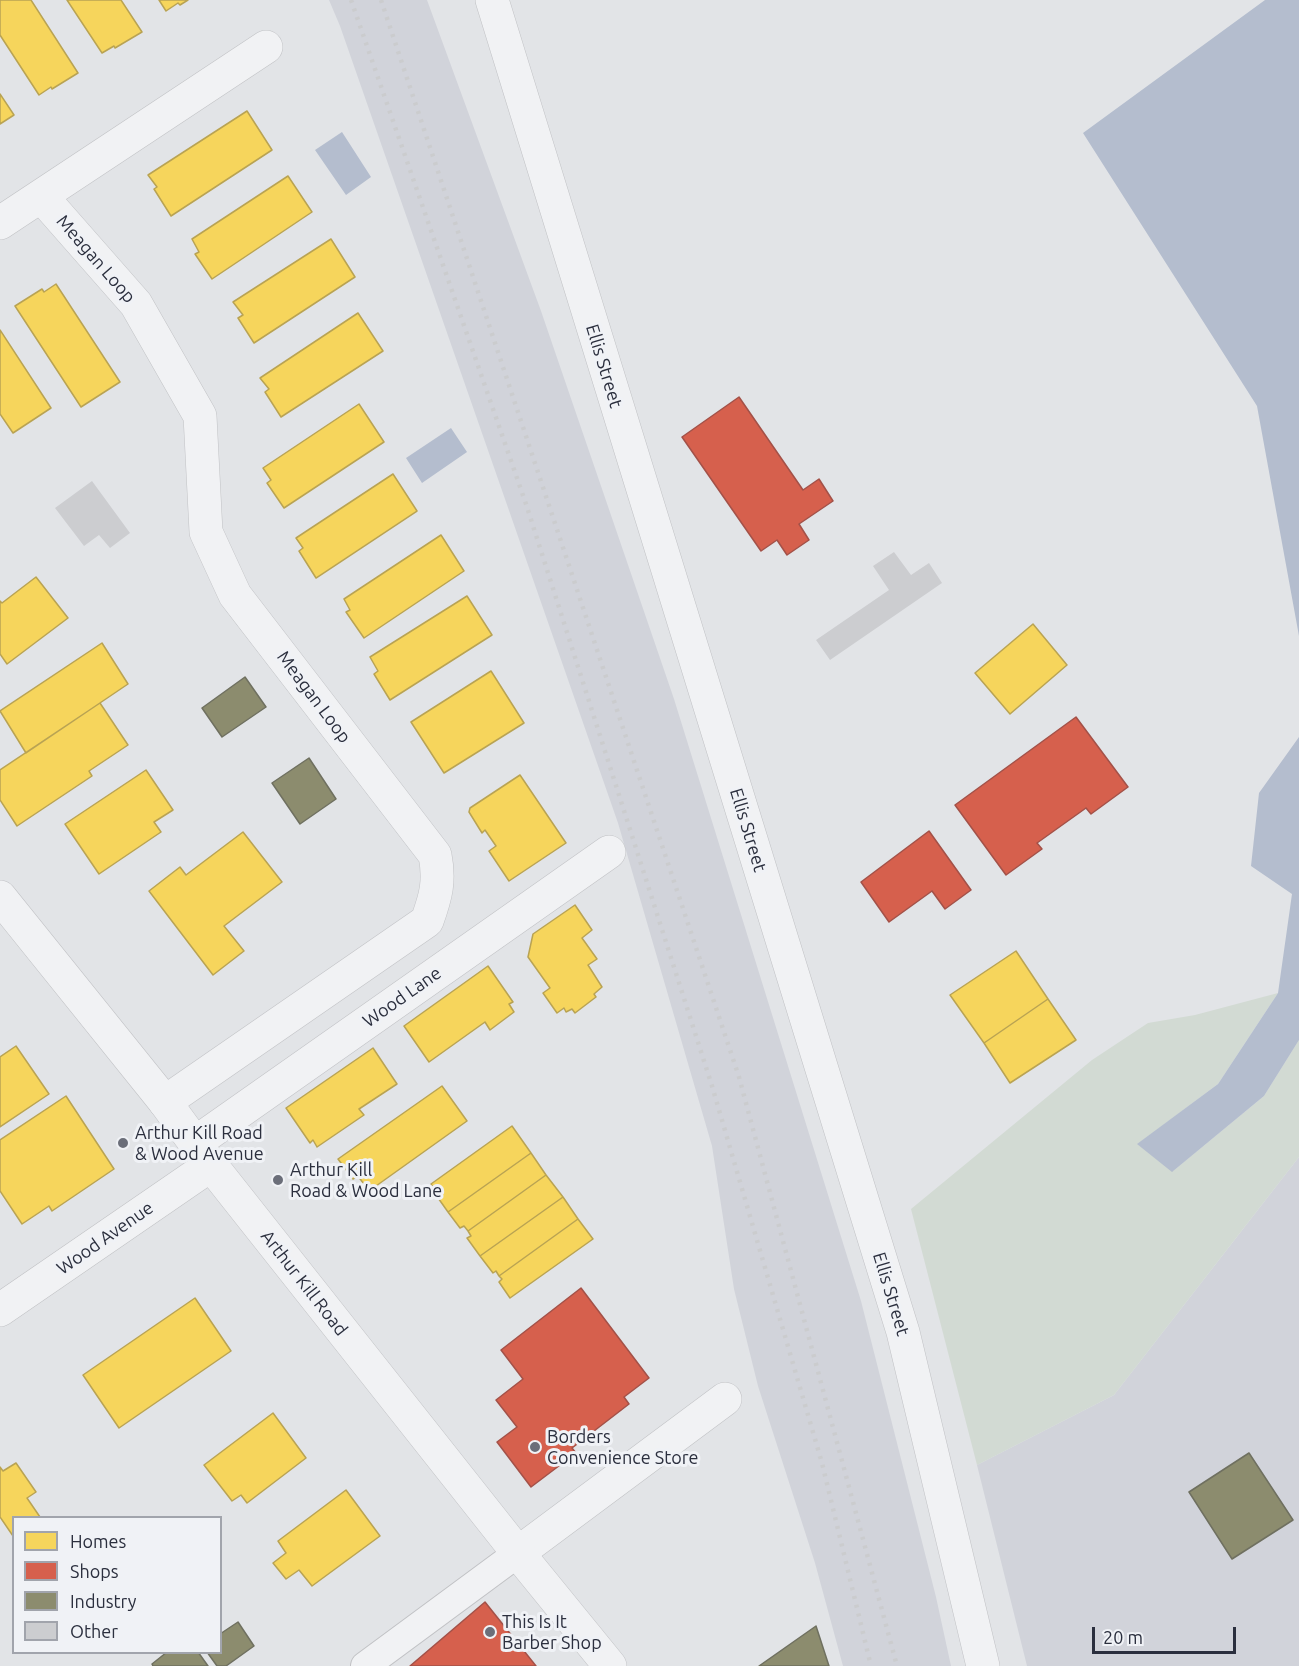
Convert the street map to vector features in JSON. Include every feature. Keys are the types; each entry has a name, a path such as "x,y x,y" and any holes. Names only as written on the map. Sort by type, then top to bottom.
{"street":[{"name":"Ellis Street","path":"492,0 903,1332 983,1666"},
{"name":"Meagan Loop","path":"0,223 266,48"},
{"name":"Meagan Loop","path":"42,197 136,304 200,416 206,532 235,595 435,855 437,864 437,894 428,921 165,1102"},
{"name":"Wood Lane","path":"203,1154 609,852"},
{"name":"Arthur Kill Road","path":"0,897 165,1102 203,1154 610,1666"},
{"name":"Wood Avenue","path":"0,1310 203,1154"},
{"path":"518,1553 724,1399"}],"lane":[{"path":"364,1666 518,1553"}],"shaded area":[{"path":"329,0 427,0 541,311 674,699 861,1301 936,1597 951,1666 843,1666 815,1563 758,1386 734,1289 712,1146 618,823"},
{"path":"1278,993 1218,1084 1138,1144 1173,1171 1264,1096 1299,1040 1299,1157 1114,1395 977,1465 911,1209 1092,1060 1148,1023 1195,1015"},
{"path":"1299,1157 1299,1666 1027,1666 977,1465 1114,1395"}],"water":[{"path":"1265,0 1299,0 1299,636 1257,406 1083,133"},
{"path":"342,132 371,177 346,195 315,150"},
{"path":"451,428 467,452 422,483 406,458"},
{"path":"1299,737 1299,1040 1264,1096 1172,1172 1137,1144 1218,1084 1278,993 1292,894 1251,866 1259,793"}],"building: Homes":[{"path":"0,0 31,0 78,73 39,95 0,35"},
{"path":"67,0 121,0 142,32 102,53"},
{"path":"159,0 188,0 166,11"},
{"path":"0,94 14,115 0,124"},
{"path":"247,111 272,150 171,216 154,189 157,187 148,175"},
{"path":"288,176 312,212 212,279 195,254 199,252 192,239"},
{"path":"331,239 355,277 254,343 238,318 243,315 233,302"},
{"path":"56,284 120,382 81,407 15,306 42,289 44,292"},
{"path":"358,313 383,351 281,417 265,392 269,389 260,378"},
{"path":"0,330 51,408 13,433 0,414"},
{"path":"359,404 384,442 284,508 267,483 271,480 263,468"},
{"path":"393,474 417,511 316,578 299,551 303,548 296,538"},
{"path":"441,535 464,571 364,638 346,612 350,610 344,599"},
{"path":"36,577 68,618 7,664 0,654 0,601 2,603"},
{"path":"467,596 492,635 390,700 374,674 378,671 370,657"},
{"path":"1033,624 1067,665 1010,714 975,673"},
{"path":"102,643 128,684 26,753 0,711"},
{"path":"491,671 524,723 444,773 411,722"},
{"path":"100,703 128,745 89,771 92,776 17,826 0,800 0,770"},
{"path":"146,770 173,810 154,822 161,832 99,874 65,824"},
{"path":"520,775 566,843 509,881 489,851 496,846 485,830 482,833 469,812 470,808"},
{"path":"243,832 282,882 224,926 244,951 213,975 149,891 180,867 186,875"},
{"path":"575,905 592,930 582,938 597,959 588,965 602,987 594,994 596,997 575,1013 572,1009 566,1012 564,1008 557,1013 543,993 550,988 528,957 533,934"},
{"path":"1016,951 1048,999 984,1043 950,995"},
{"path":"488,966 513,1002 509,1004 514,1012 490,1030 485,1022 429,1062 404,1026"},
{"path":"1048,999 1076,1040 1010,1083 984,1043"},
{"path":"16,1046 49,1094 0,1127 0,1057"},
{"path":"373,1048 397,1084 359,1109 364,1115 317,1147 313,1140 310,1143 286,1108"},
{"path":"442,1086 467,1121 369,1191 358,1176 353,1179 338,1159"},
{"path":"66,1096 114,1169 52,1211 49,1206 22,1224 0,1191 0,1140"},
{"path":"512,1126 531,1153 448,1212 431,1184"},
{"path":"531,1153 546,1175 468,1231 464,1226 460,1228 448,1212"},
{"path":"546,1175 563,1197 480,1256 467,1238 471,1236 468,1231"},
{"path":"563,1197 578,1219 499,1276 496,1271 493,1273 480,1256"},
{"path":"578,1219 593,1239 510,1298 499,1282 502,1279 499,1276"},
{"path":"195,1298 231,1351 119,1428 83,1375"},
{"path":"273,1413 306,1458 247,1503 241,1495 232,1501 204,1465"},
{"path":"16,1463 36,1492 27,1498 39,1516 12,1516 12,1535 0,1517 0,1467 3,1471"},
{"path":"346,1490 380,1536 312,1586 299,1570 286,1579 273,1563 286,1553 278,1541"}],"building: Shops":[{"path":"739,397 803,490 819,479 833,501 799,524 809,540 787,555 777,540 761,551 682,437"},
{"path":"1076,717 1128,787 1091,814 1086,808 1037,843 1042,849 1006,875 955,805"},
{"path":"929,831 971,890 945,909 932,891 889,922 861,882"},
{"path":"581,1288 649,1378 624,1397 629,1404 572,1448 576,1453 531,1487 497,1442 517,1427 496,1400 523,1379 501,1350"},
{"path":"485,1602 536,1666 410,1666"}],"building: Industry":[{"path":"245,677 266,707 222,737 202,708"},
{"path":"309,758 336,799 300,824 272,783"},
{"path":"1249,1453 1293,1520 1232,1559 1189,1492"},
{"path":"238,1622 254,1646 226,1666 217,1666 208,1654 222,1654 222,1633"},
{"path":"816,1626 829,1666 759,1666"},
{"path":"164,1654 199,1654 208,1666 153,1666 152,1664"}],"building: Other":[{"path":"92,481 130,533 110,548 99,535 84,546 55,508"},
{"path":"894,552 911,575 929,563 942,583 830,660 816,640 889,590 873,566"}],"railway":[{"path":"351,0 526,504 712,1086 822,1463 871,1666"},
{"path":"381,0 739,1077 897,1666"}],"place":[{"name":"Arthur Kill Road & Wood Avenue","path":"123,1143"},
{"name":"Arthur Kill Road & Wood Lane","path":"278,1180"},
{"name":"Borders Convenience Store","path":"535,1447"},
{"name":"This Is It Barber Shop","path":"490,1632"}]}
